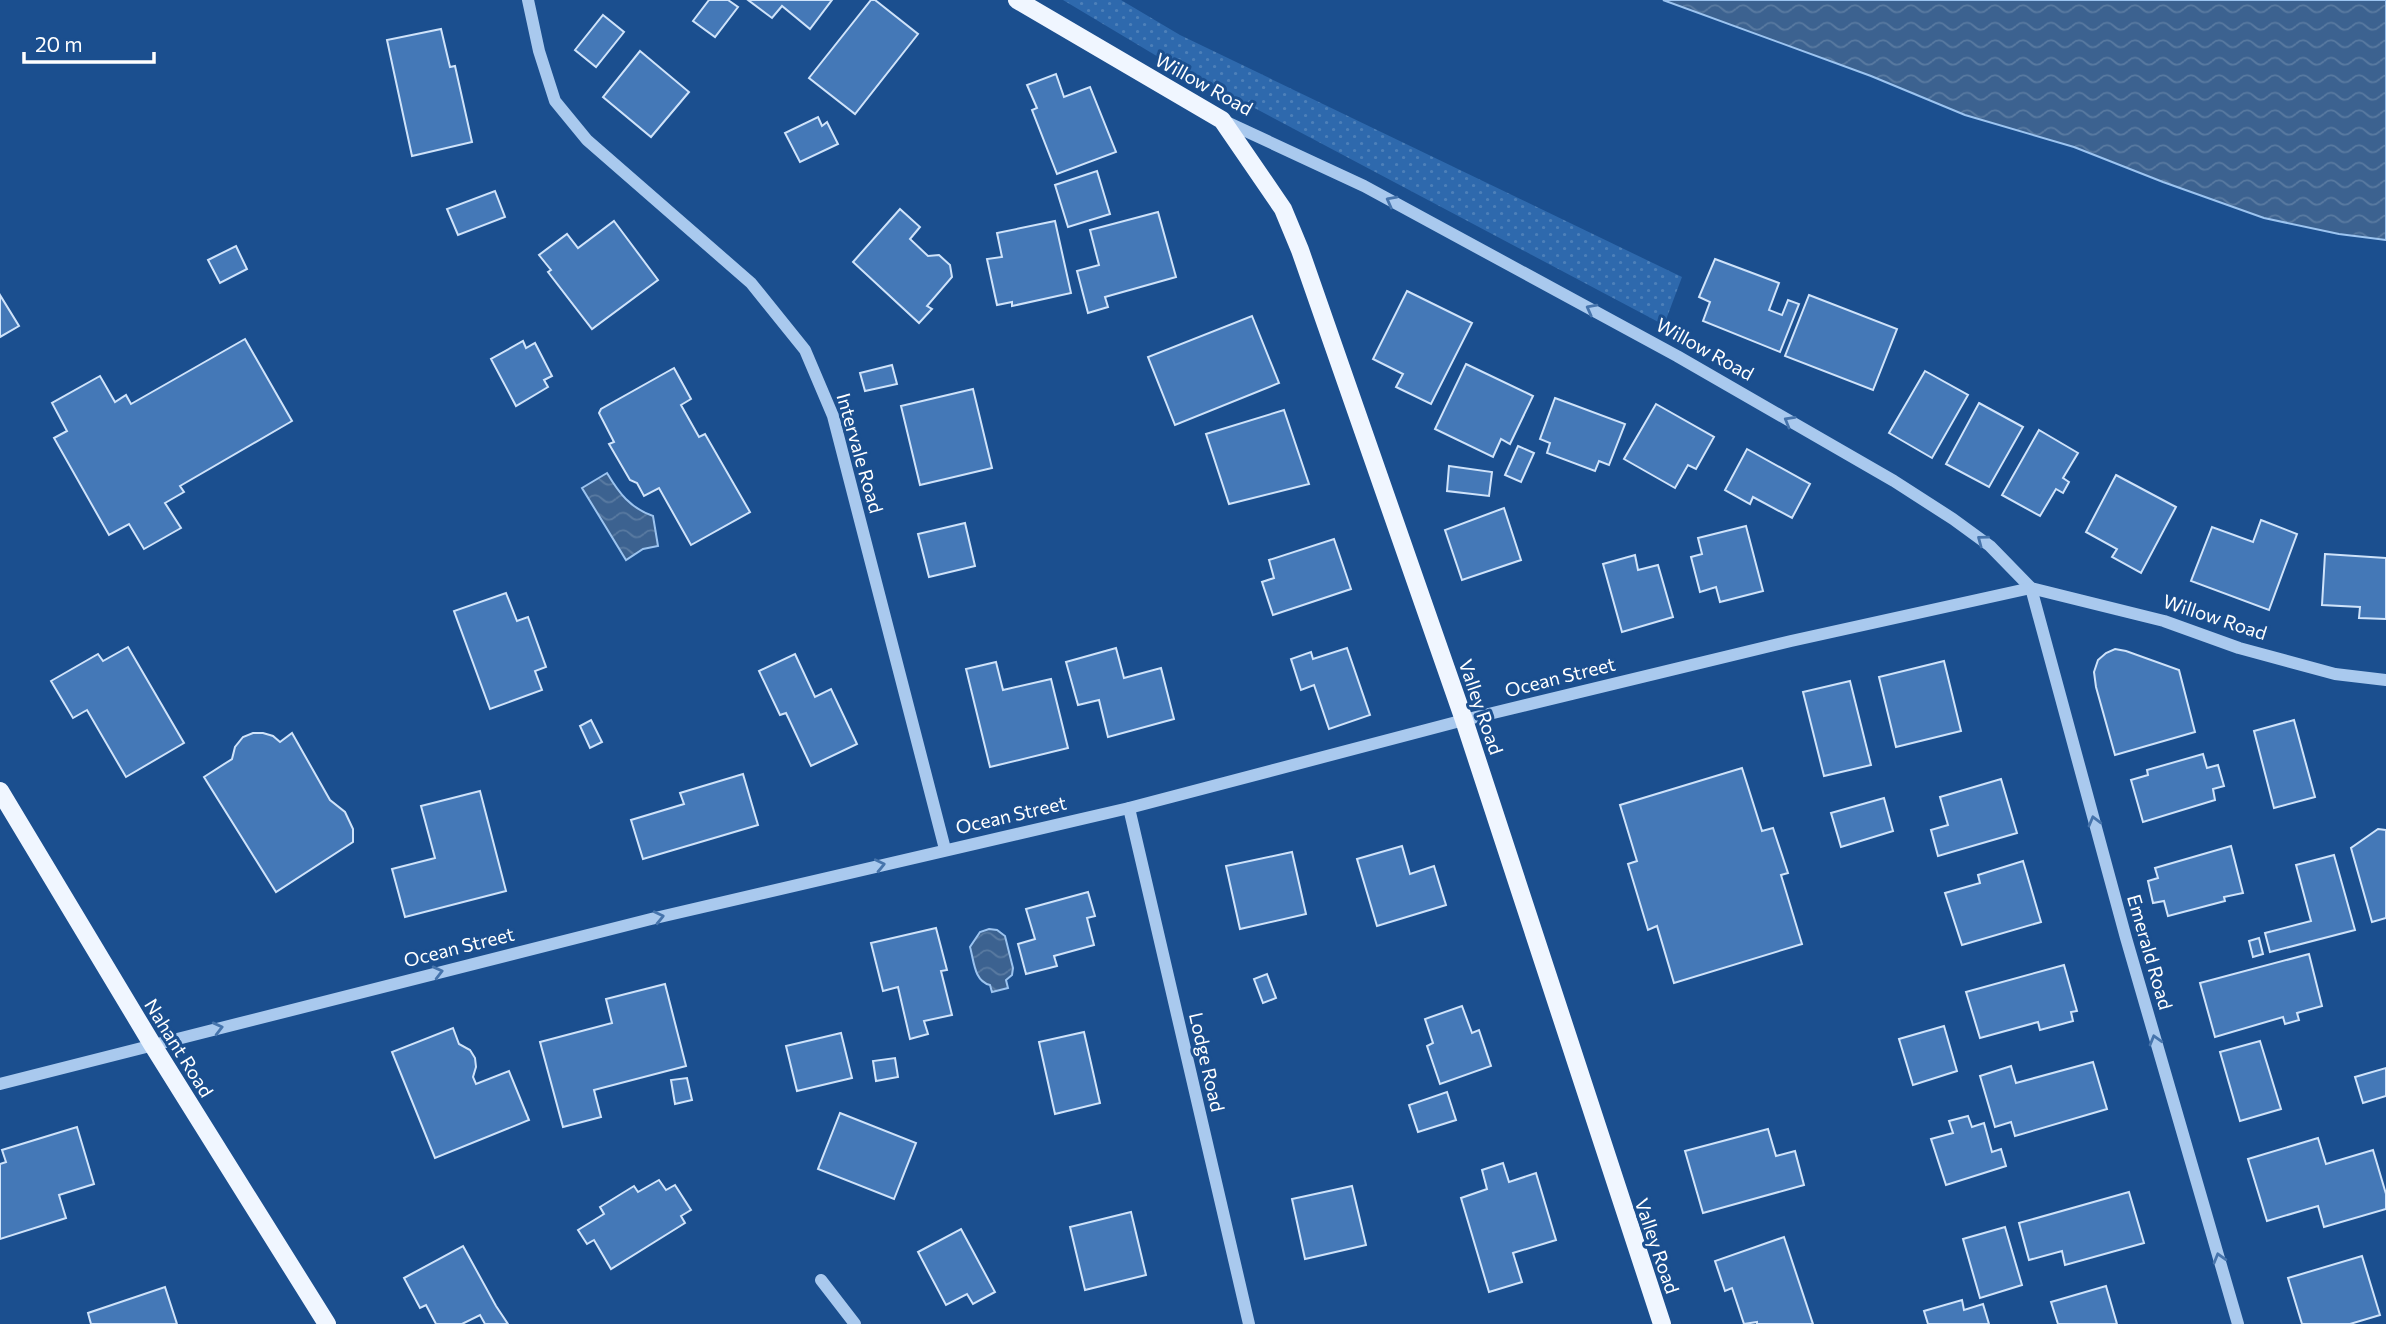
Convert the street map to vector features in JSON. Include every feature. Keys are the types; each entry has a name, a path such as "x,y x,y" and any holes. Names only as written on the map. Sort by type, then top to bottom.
{"main road":[{"name":"Willow Road","path":"1017,0 1222,120"},
{"name":"Valley Road","path":"1222,120 1283,209 1300,250 1464,720 1662,1324"},
{"name":"Nahant Road","path":"0,791 152,1044 327,1324"}],"street":[{"name":"Intervale Road","path":"528,0 539,51 555,100 587,140 751,283 805,350 833,416 945,849"},
{"name":"Willow Road","path":"1222,120 1376,193 1665,349 1894,481 1990,546 2031,588 2164,621 2239,648 2335,674 2386,680"},
{"name":"Ocean Street","path":"0,1084 651,919 1129,808 1464,720 1791,641 2031,588"},
{"name":"Emerald Road","path":"2031,588 2126,939 2238,1324"},
{"name":"Lodge Road","path":"1129,808 1249,1324"},
{"path":"821,1280 855,1324"}],"shaded area":[{"path":"1063,0 1121,0 1180,35 1682,277 1664,325 1160,58"}],"water":[{"path":"1663,0 2386,0 2386,240 2339,234 2264,218 2074,147 1965,115 1871,76"},
{"path":"607,473 626,499 653,516 658,546 643,549 626,560 582,488"},
{"path":"997,930 1005,936 1013,968 1012,975 1006,980 1008,988 992,992 990,985 978,975 970,947 980,932"}],"building":[{"path":"709,0 728,0 738,7 715,37 693,21"},
{"path":"748,0 832,0 810,29 782,6 772,18"},
{"path":"871,0 875,0 918,34 855,114 809,78"},
{"path":"603,15 624,32 596,67 575,50"},
{"path":"441,29 450,67 455,66 472,142 412,156 387,40"},
{"path":"640,51 689,92 651,137 603,97"},
{"path":"1056,74 1064,97 1090,87 1116,152 1057,174 1032,110 1037,108 1027,85"},
{"path":"818,117 822,126 827,122 838,144 800,162 785,133"},
{"path":"1097,171 1110,214 1068,227 1055,185"},
{"path":"495,191 505,217 458,235 447,209"},
{"path":"900,209 920,227 910,239 928,256 939,255 950,265 952,277 927,306 932,309 919,323 853,262"},
{"path":"1158,212 1176,277 1105,297 1108,307 1088,313 1077,271 1099,265 1090,230"},
{"path":"614,221 658,280 592,329 548,272 551,270 539,255 567,234 578,248"},
{"path":"1055,221 1071,293 1012,306 1012,302 997,305 987,259 1002,257 997,233"},
{"path":"236,246 247,269 220,283 208,260"},
{"path":"1715,259 1779,283 1769,310 1782,315 1788,300 1799,304 1780,352 1703,321 1710,302 1699,297"},
{"path":"1407,291 1472,323 1431,404 1396,387 1403,374 1373,359"},
{"path":"0,295 19,326 0,337"},
{"path":"1809,295 1897,329 1873,390 1785,356"},
{"path":"1252,316 1279,383 1175,425 1148,357"},
{"path":"245,339 292,421 180,486 184,492 165,503 181,528 144,549 129,524 109,535 54,438 67,431 52,403 100,376 115,402 126,395 131,404"},
{"path":"523,341 526,348 535,343 552,376 544,380 548,387 516,406 491,359"},
{"path":"1466,364 1533,396 1510,444 1501,439 1493,457 1435,429"},
{"path":"892,365 897,384 865,391 860,373"},
{"path":"674,368 691,399 681,405 699,437 705,434 750,512 691,545 659,488 644,496 637,483 630,480 609,444 614,442 599,413 601,409"},
{"path":"1925,371 1968,395 1932,458 1889,433"},
{"path":"973,389 992,468 920,485 901,406"},
{"path":"1555,398 1625,424 1609,465 1599,461 1595,471 1547,453 1550,443 1540,439"},
{"path":"1979,403 2023,427 1989,487 1946,464"},
{"path":"1656,404 1714,437 1696,469 1688,465 1675,488 1624,459"},
{"path":"1284,410 1309,484 1229,504 1206,434"},
{"path":"2039,430 2078,453 2063,478 2069,482 2063,493 2056,489 2040,516 2002,495"},
{"path":"1518,446 1534,453 1521,482 1505,475"},
{"path":"1747,449 1810,484 1792,518 1753,497 1750,504 1725,490"},
{"path":"1449,466 1492,472 1489,496 1447,491"},
{"path":"2116,475 2176,507 2141,573 2112,557 2117,549 2086,532"},
{"path":"1504,508 1521,560 1462,580 1445,530"},
{"path":"2261,520 2297,534 2269,610 2191,581 2212,527 2253,542"},
{"path":"965,523 975,566 929,577 918,534"},
{"path":"1746,526 1763,591 1720,602 1716,587 1700,592 1691,557 1702,554 1698,538"},
{"path":"1334,539 1351,589 1273,615 1262,582 1274,578 1269,560"},
{"path":"2325,554 2386,558 2386,619 2359,618 2360,607 2322,605"},
{"path":"1635,555 1638,570 1658,565 1673,617 1622,632 1603,564"},
{"path":"506,593 517,621 528,617 546,667 535,671 542,690 490,709 454,611"},
{"path":"128,647 184,743 126,777 87,710 73,718 51,681 98,654 103,661"},
{"path":"1116,648 1124,678 1161,668 1174,719 1108,737 1099,700 1078,705 1066,662"},
{"path":"1347,648 1370,715 1329,729 1314,685 1301,690 1291,659 1311,652 1313,659"},
{"path":"2115,649 2179,670 2195,732 2115,755 2094,672 2098,660"},
{"path":"795,654 815,697 831,689 857,744 811,766 786,713 780,715 759,671"},
{"path":"1944,661 1961,731 1896,747 1879,677"},
{"path":"996,662 1003,690 1051,679 1068,748 990,767 966,669"},
{"path":"1850,681 1871,765 1824,776 1803,692"},
{"path":"591,720 602,742 590,748 580,726"},
{"path":"2294,720 2315,797 2274,808 2254,731"},
{"path":"253,733 273,736 280,742 292,733 330,800 345,812 353,829 353,842 276,892 204,777 232,759 235,747 243,737"},
{"path":"2203,754 2207,768 2218,765 2224,786 2213,789 2215,800 2143,822 2131,780 2148,775 2147,770"},
{"path":"1742,768 1762,831 1773,828 1788,873 1781,875 1802,944 1674,983 1657,926 1648,930 1628,864 1637,861 1620,805"},
{"path":"743,774 758,825 643,859 631,820 684,804 680,793"},
{"path":"2001,779 2017,833 1938,856 1931,830 1948,825 1940,797"},
{"path":"480,791 506,891 405,917 392,869 435,858 421,806"},
{"path":"1884,798 1893,831 1841,847 1831,813"},
{"path":"2378,829 2386,830 2386,918 2372,922 2351,848"},
{"path":"1402,846 1410,874 1434,866 1446,905 1377,926 1357,859"},
{"path":"2231,846 2243,893 2224,897 2225,901 2168,916 2164,901 2153,903 2148,881 2158,878 2155,868"},
{"path":"1292,852 1306,914 1240,929 1226,866"},
{"path":"2334,855 2355,930 2270,952 2265,933 2311,921 2296,865"},
{"path":"2023,861 2041,922 1962,945 1945,893 1980,883 1978,875"},
{"path":"1088,892 1095,916 1087,918 1094,945 1054,956 1057,966 1026,974 1018,944 1035,939 1026,909"},
{"path":"936,928 947,970 941,971 952,1015 924,1021 928,1034 910,1039 898,987 883,991 871,943"},
{"path":"2259,938 2263,954 2253,957 2249,941"},
{"path":"2309,954 2322,1006 2297,1013 2299,1020 2285,1024 2283,1017 2215,1037 2200,983"},
{"path":"2064,965 2077,1011 2071,1012 2073,1021 2040,1030 2038,1022 1980,1038 1966,992"},
{"path":"1267,974 1276,998 1263,1003 1254,979"},
{"path":"665,984 686,1066 594,1090 601,1117 563,1127 540,1042 612,1023 606,999"},
{"path":"1462,1006 1472,1033 1479,1030 1491,1066 1440,1084 1427,1046 1433,1043 1425,1019"},
{"path":"1944,1026 1957,1071 1913,1085 1899,1039"},
{"path":"453,1028 459,1044 470,1050 475,1058 473,1077 476,1084 509,1071 529,1120 435,1158 392,1052"},
{"path":"1084,1032 1100,1103 1055,1114 1039,1042"},
{"path":"841,1033 852,1078 797,1091 786,1046"},
{"path":"2260,1041 2281,1109 2240,1121 2220,1052"},
{"path":"895,1058 898,1077 876,1081 873,1061"},
{"path":"2093,1062 2107,1109 2015,1136 2011,1122 1995,1127 1980,1076 2011,1066 2016,1083"},
{"path":"2386,1068 2386,1096 2363,1103 2355,1077"},
{"path":"687,1078 692,1100 675,1104 671,1080"},
{"path":"1447,1092 1456,1120 1418,1132 1409,1105"},
{"path":"840,1113 916,1143 894,1199 818,1169"},
{"path":"1968,1116 1972,1127 1984,1123 1992,1152 2001,1149 2006,1166 1946,1185 1931,1139 1953,1133 1949,1121"},
{"path":"77,1127 94,1184 59,1195 66,1218 0,1239 0,1164 6,1162 2,1150"},
{"path":"1768,1129 1776,1156 1795,1151 1804,1185 1703,1213 1685,1151"},
{"path":"2318,1138 2326,1164 2373,1150 2386,1194 2386,1209 2324,1227 2318,1206 2267,1221 2248,1159"},
{"path":"1503,1163 1509,1182 1536,1173 1556,1240 1513,1253 1522,1282 1489,1292 1461,1198 1487,1189 1482,1170"},
{"path":"659,1180 666,1190 675,1185 691,1210 681,1216 685,1223 611,1269 594,1240 587,1244 578,1230 604,1214 600,1207 634,1186 638,1192"},
{"path":"1352,1186 1366,1245 1305,1259 1292,1199"},
{"path":"2129,1192 2144,1243 2065,1265 2062,1251 2029,1260 2019,1223"},
{"path":"1131,1212 1146,1275 1085,1290 1070,1227"},
{"path":"2005,1227 2022,1285 1980,1298 1963,1239"},
{"path":"961,1229 995,1292 973,1304 967,1294 946,1305 918,1252"},
{"path":"1784,1237 1813,1324 1744,1324 1732,1288 1725,1291 1715,1261"},
{"path":"463,1246 508,1324 485,1324 480,1315 462,1324 436,1324 426,1305 420,1308 404,1278"},
{"path":"2362,1256 2380,1315 2350,1324 2302,1324 2288,1278"},
{"path":"2106,1286 2117,1324 2058,1324 2051,1302"},
{"path":"165,1287 177,1324 91,1324 88,1313"},
{"path":"1962,1300 1964,1310 1983,1304 1989,1324 1928,1324 1924,1311"}]}
